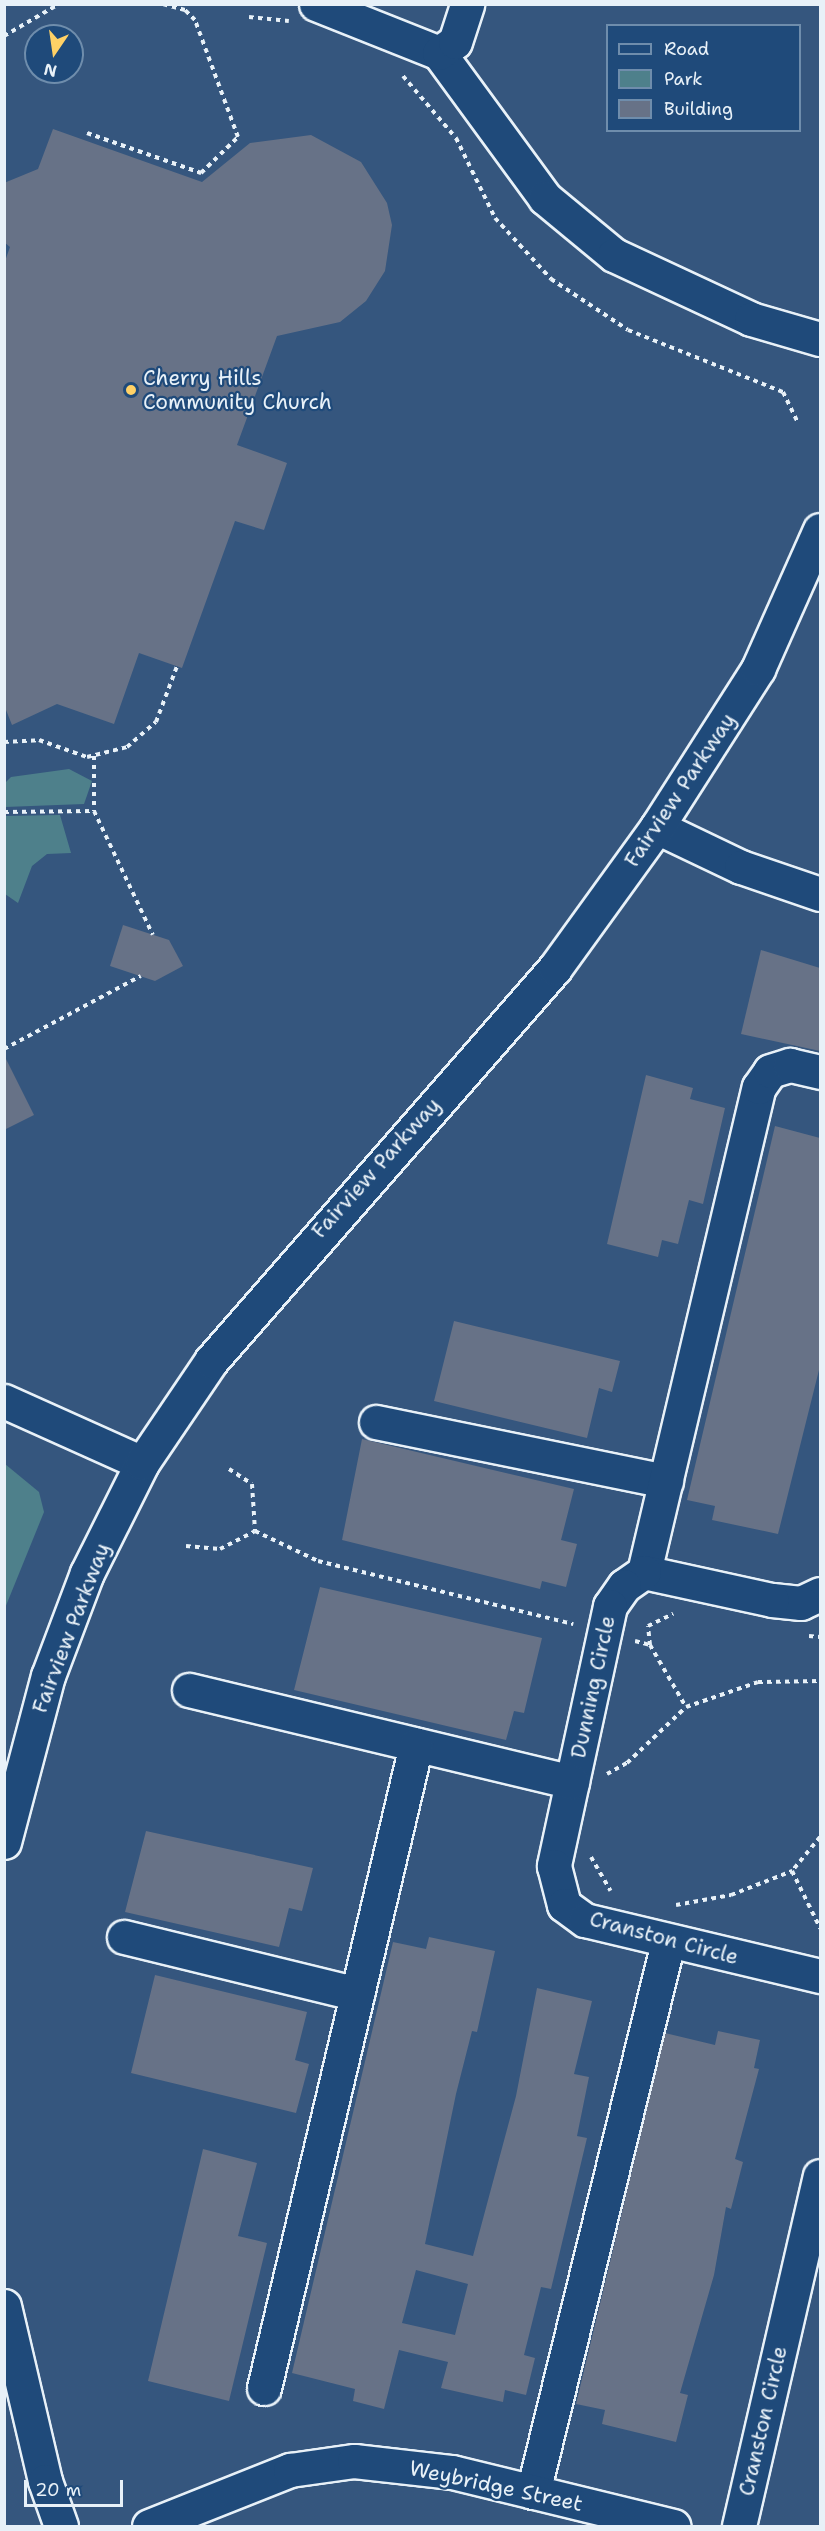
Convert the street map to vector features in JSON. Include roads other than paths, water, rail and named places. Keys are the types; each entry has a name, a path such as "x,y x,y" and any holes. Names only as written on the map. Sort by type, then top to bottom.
{"street":[{"path":"316,4 439,52 545,198 614,255 751,319 820,339"},
{"path":"439,52 455,42 467,4"},
{"name":"Fairview Parkway","path":"4,1842 48,1676 87,1573 142,1463 211,1360 555,968 657,827 758,669 820,530"},
{"path":"657,827 741,867 820,894"},
{"path":"820,1072 790,1065 770,1071 759,1087 644,1572 772,1600 801,1603 820,1594"},
{"path":"4,1401 142,1463"},
{"path":"376,1422 666,1481"},
{"name":"Dunning Circle","path":"588,1782 604,1632 610,1606 624,1586 644,1572"},
{"path":"189,1690 416,1745 588,1782"},
{"path":"264,2388 416,1745"},
{"name":"Cranston Circle","path":"588,1782 554,1866 564,1905 585,1920 668,1942 820,1976"},
{"path":"124,1937 357,1994"},
{"path":"533,2492 668,1942"},
{"name":"Cranston Circle","path":"739,2526 820,2176"},
{"path":"4,2306 45,2481 61,2526"},
{"name":"Weybridge Street","path":"149,2526 290,2469 354,2461 452,2472 673,2526"}],"place":[{"name":"Cherry Hills Community Church","path":"131,390"}]}
